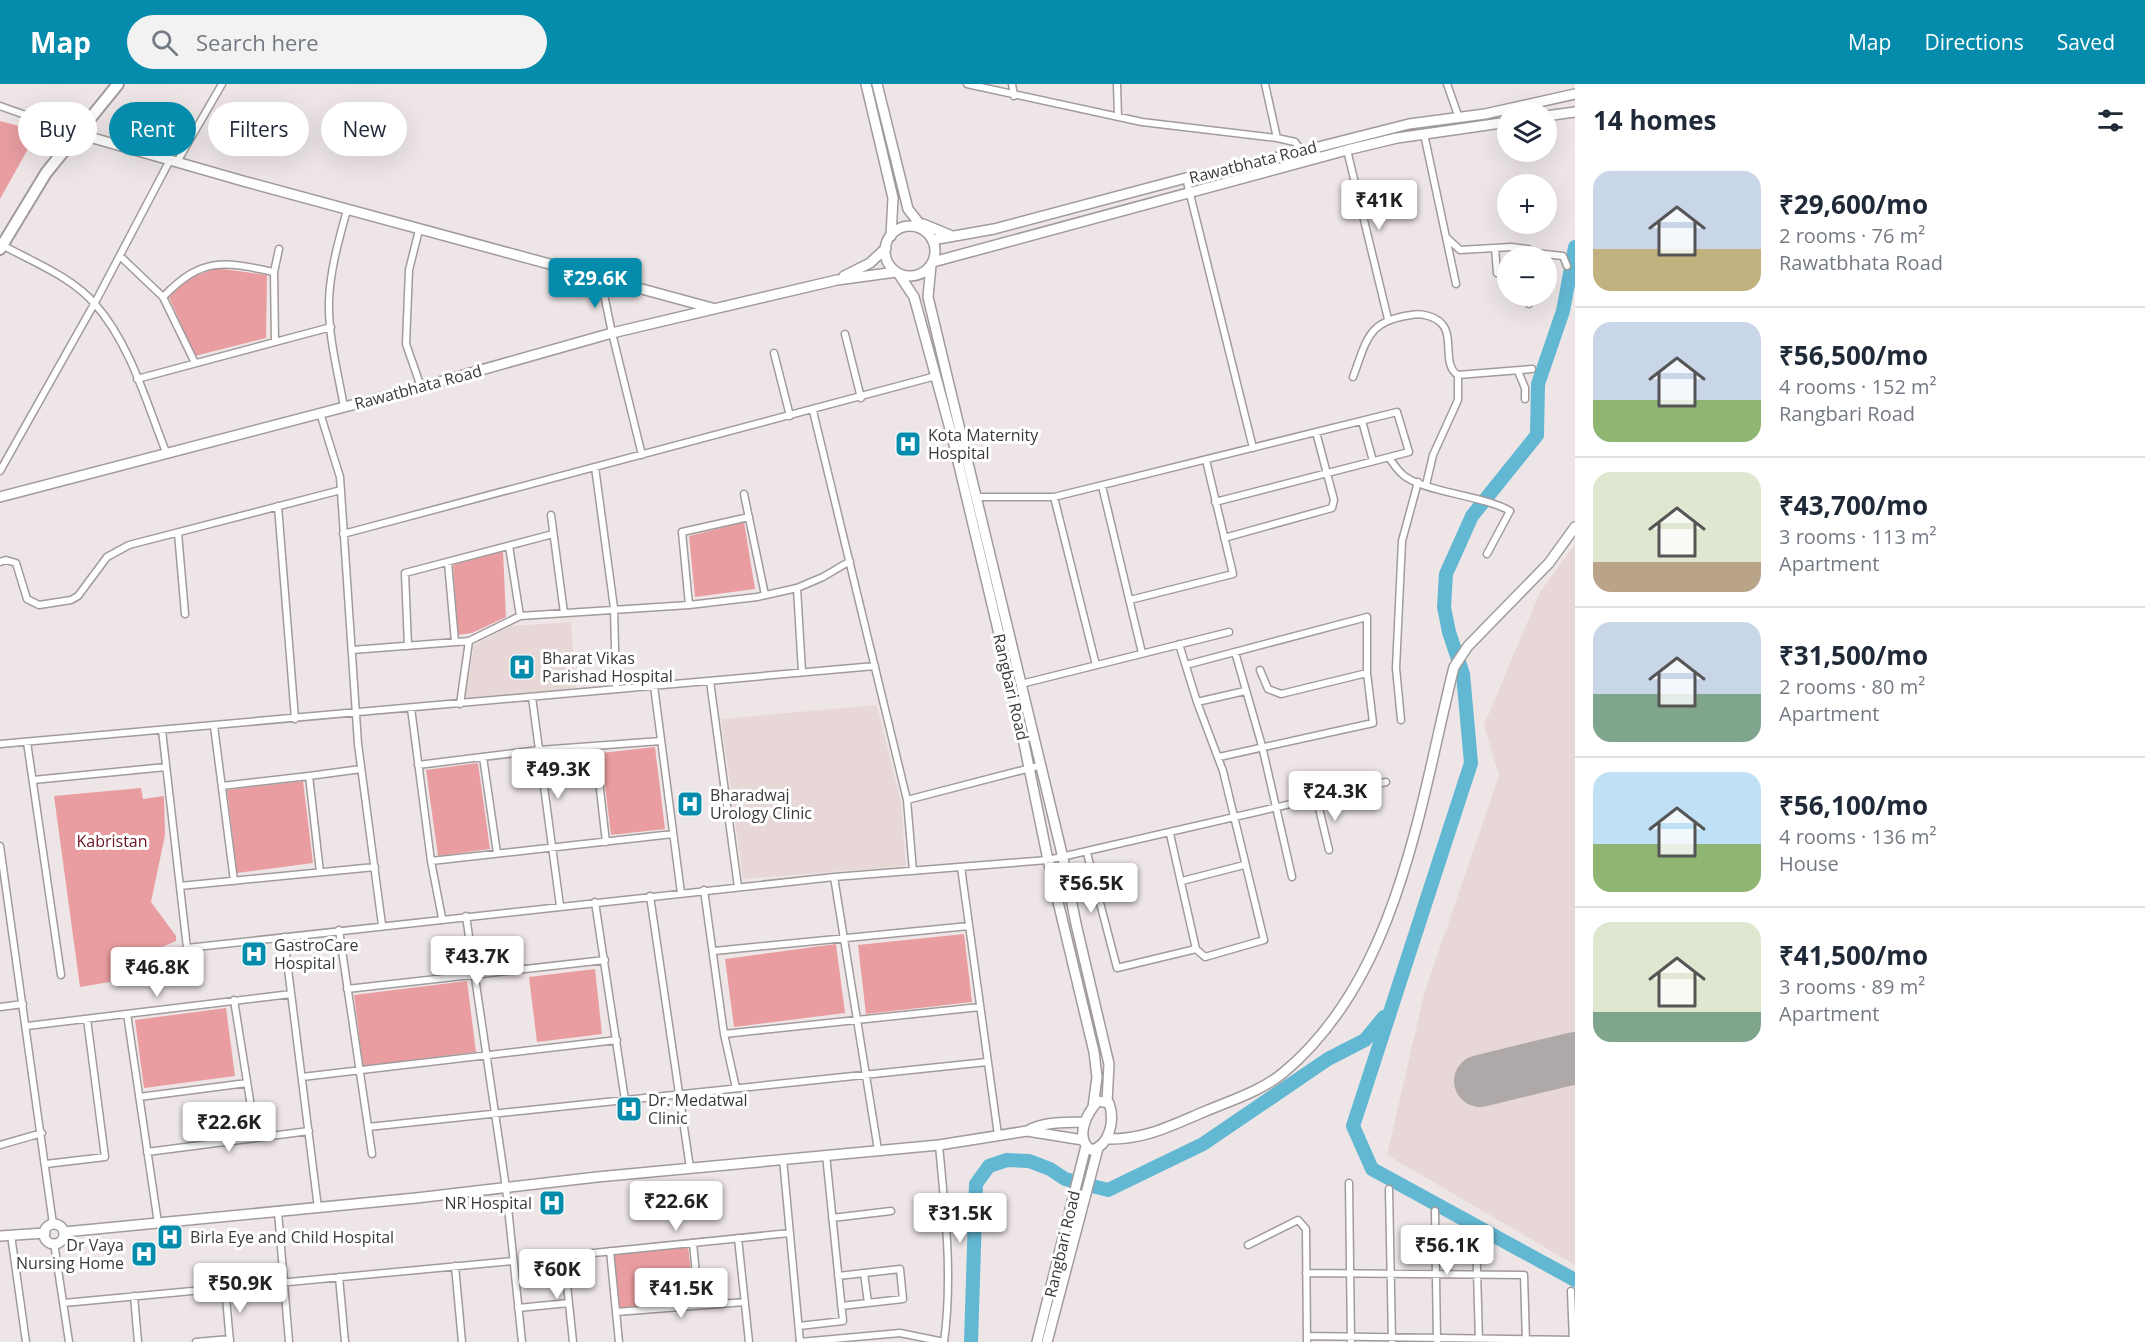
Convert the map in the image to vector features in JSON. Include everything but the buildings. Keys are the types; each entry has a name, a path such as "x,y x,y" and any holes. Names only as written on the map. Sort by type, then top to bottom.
{"main road":[{"path":"97,111 118,84"},
{"path":"1,247 46,173 60,156"}],"street":[{"path":"0,471 173,161 222,84"},
{"path":"867,84 893,198 891,236 886,248 887,261 897,272 913,276 926,271 936,253 929,236 913,219 904,194 877,84"},
{"path":"967,84 1118,117 1277,138 1294,142 1302,149 1308,160"},
{"path":"1012,84 1014,96"},
{"path":"1118,84 1118,117"},
{"path":"1265,84 1277,138"},
{"path":"1447,84 1459,118"},
{"name":"Rawatbhata Road","path":"929,236 956,237 1409,124 1459,118 1575,94"},
{"path":"0,106 18,112"},
{"path":"1557,115 1575,112"},
{"name":"Rawatbhata Road","path":"932,263 1347,150 1424,134 1497,124"},
{"path":"1424,134 1456,284"},
{"path":"97,139 419,230 714,308"},
{"path":"1347,150 1388,319"},
{"path":"1186,178 1253,448"},
{"path":"893,198 904,194"},
{"path":"344,407 329,301 336,252 347,210"},
{"path":"913,219 927,227 956,237"},
{"path":"891,236 904,227 912,226 929,236"},
{"path":"419,230 409,270 406,344 421,387"},
{"path":"1446,237 1460,250 1495,248 1497,273"},
{"path":"1,247 63,278 95,303 126,349 166,452"},
{"name":"Rawatbhata Road","path":"837,280 870,263 886,248"},
{"path":"275,342 274,272 279,249"},
{"path":"120,256 163,297 195,363"},
{"path":"1557,256 1563,256 1567,266"},
{"name":"Rangbari Road","path":"932,263 928,297 1042,765 1109,1065 1107,1102 1111,1108 1107,1139"},
{"path":"163,297 192,270 206,266 233,264 274,272"},
{"name":"Rawatbhata Road","path":"0,497 421,387 612,333 837,280 897,272"},
{"name":"Rangbari Road","path":"897,272 914,297 955,446 1048,860 1094,1052 1097,1077 1093,1107"},
{"path":"602,280 612,333 642,454"},
{"path":"1353,377 1368,337 1376,327 1388,319 1415,314 1426,315 1442,324 1448,335 1451,368 1458,375 1458,400 1433,455 1426,484"},
{"path":"137,379 331,327"},
{"path":"845,334 861,398"},
{"path":"774,354 790,417"},
{"path":"1458,375 1532,369"},
{"path":"1518,371 1525,388 1525,399"},
{"path":"343,534 595,466 813,411 936,376"},
{"path":"813,411 907,800 913,871"},
{"path":"976,497 1054,497 1397,412 1409,453 1215,502"},
{"path":"320,413 339,477 356,714 382,925"},
{"path":"1362,421 1373,461"},
{"path":"1224,538 1332,508 1334,500 1316,432"},
{"path":"1389,458 1402,474 1418,482 1496,502 1510,511 1487,554"},
{"path":"1130,600 1233,574 1206,460"},
{"path":"595,466 614,608 616,690"},
{"path":"1401,720 1396,668 1402,542 1418,482"},
{"path":"1102,486 1143,653"},
{"path":"0,562 6,560 16,563 27,599 39,605 48,605 78,596 108,557 119,549 340,490"},
{"path":"744,494 765,595"},
{"path":"1054,497 1096,665"},
{"path":"278,506 295,719"},
{"path":"551,515 564,613"},
{"path":"689,605 681,532 749,517"},
{"path":"1027,1131 1084,1143 1091,1150 1098,1148 1107,1139 1143,1138 1247,1094 1281,1074 1317,1038 1351,992 1394,906 1418,823 1454,667 1468,646 1549,563 1575,527"},
{"path":"178,533 185,615"},
{"path":"408,646 405,573 553,534"},
{"path":"509,546 520,616"},
{"path":"352,650 469,640 520,616 614,608 689,605 765,595 797,588 823,578 850,561"},
{"path":"448,562 455,642"},
{"path":"797,588 802,672"},
{"path":"1186,665 1367,617 1367,673 1373,723 1219,757"},
{"path":"1021,684 1229,632"},
{"path":"460,704 469,640"},
{"path":"1170,834 1196,950 1204,957 1264,940 1219,757 1197,702 1179,644"},
{"path":"1235,652 1262,746 1292,877"},
{"path":"0,744 875,666"},
{"path":"1260,670 1264,685 1273,693 1281,694 1367,673"},
{"path":"710,681 738,887"},
{"path":"654,686 681,893"},
{"path":"1197,702 1245,691"},
{"path":"532,697 560,906"},
{"path":"411,708 431,861 442,918"},
{"path":"214,726 234,881"},
{"path":"162,730 187,948 442,918 834,877 1063,858 1386,782"},
{"path":"27,741 61,975"},
{"path":"418,765 539,750 661,741"},
{"path":"595,746 606,842"},
{"path":"483,757 497,853"},
{"path":"907,800 1042,765"},
{"path":"33,780 166,767"},
{"path":"222,786 362,769"},
{"path":"309,776 320,872"},
{"path":"1317,800 1329,850"},
{"path":"431,861 673,834"},
{"path":"0,846 2,879 24,1004 53,1224"},
{"path":"1087,853 1117,968 1196,950"},
{"path":"1182,881 1244,865"},
{"path":"180,886 375,867"},
{"path":"961,867 998,1135"},
{"path":"834,877 878,1150"},
{"path":"704,891 724,1034 736,1088"},
{"path":"650,896 690,1168"},
{"path":"595,902 625,1100"},
{"path":"466,916 506,1188 522,1342"},
{"path":"714,951 969,927"},
{"path":"339,930 372,1154"},
{"path":"284,937 318,1208"},
{"path":"347,989 605,960"},
{"path":"27,1026 291,994"},
{"path":"234,1000 256,1138"},
{"path":"0,1007 24,1004"},
{"path":"724,1034 980,1007"},
{"path":"127,1014 158,1223"},
{"path":"46,1164 105,1156 87,1018"},
{"path":"302,1077 617,1040"},
{"path":"368,1127 987,1062"},
{"path":"139,1097 247,1083"},
{"path":"64,1232 939,1145 1027,1131 1044,1125 1085,1122 1098,1101 1107,1102"},
{"name":"Rangbari Road","path":"1037,1342 1072,1203 1084,1143 1085,1122"},
{"path":"147,1152 309,1131"},
{"path":"0,1145 42,1133"},
{"path":"783,1159 800,1342 889,1334 925,1336 944,1342 950,1263 939,1145"},
{"name":"Rangbari Road","path":"1047,1342 1098,1148"},
{"path":"799,1326 843,1322 826,1155"},
{"path":"1349,1183 1351,1339"},
{"path":"1389,1189 1392,1340"},
{"path":"832,1218 891,1211"},
{"path":"1435,1211 1436,1340"},
{"path":"278,1212 289,1342"},
{"path":"1248,1245 1298,1220 1306,1229 1307,1339 1573,1341 1571,1291"},
{"path":"53,1224 60,1226 64,1232 61,1240 54,1243 46,1239 47,1227 53,1224"},
{"path":"0,1236 45,1233"},
{"path":"573,1342 564,1256 790,1233"},
{"path":"11,1235 26,1342"},
{"path":"1476,1235 1479,1340"},
{"path":"738,1238 749,1342"},
{"path":"54,1243 69,1342"},
{"path":"693,1243 699,1305"},
{"path":"610,1251 619,1342"},
{"path":"64,1303 513,1261"},
{"path":"455,1266 462,1342"},
{"path":"838,1276 900,1269 903,1299 841,1306"},
{"path":"864,1273 868,1303"},
{"path":"1306,1273 1524,1275 1526,1341"},
{"path":"339,1277 345,1342"},
{"path":"196,1342 230,1341 225,1287"},
{"path":"134,1296 138,1342"},
{"path":"616,1312 745,1302"},
{"path":"518,1308 569,1303"},
{"path":"888,1342 889,1334"}],"shaded area":[{"path":"1575,544 1575,1265 1387,1155 1424,994 1499,776 1484,725 1540,592"},
{"name":"Bharat Vikas Parishad Hospital","path":"571,622 576,688 465,699 474,645 511,626"},
{"path":"877,705 901,802 906,866 743,879 721,719"}],"green space":[{"path":"0,121 18,126 18,156 24,156 0,199"},
{"path":"216,268 267,275 266,338 195,356 168,295 188,279"},
{"path":"744,522 755,589 695,597 689,536"},
{"path":"503,551 506,617 472,633 458,635 453,565"},
{"path":"655,747 665,829 611,835 601,753"},
{"path":"478,763 490,849 438,856 426,770"},
{"path":"303,781 313,863 237,873 227,790"},
{"name":"Kabristan","path":"141,788 143,799 164,796 165,835 151,902 176,936 176,941 148,953 151,975 80,987 54,796"},
{"path":"964,934 972,1002 866,1014 858,945"},
{"path":"836,944 845,1013 734,1027 725,959"},
{"path":"595,969 602,1034 537,1042 529,977"},
{"path":"467,981 476,1052 363,1066 354,995"},
{"path":"226,1008 235,1076 144,1088 135,1020"},
{"path":"688,1246 694,1299 619,1308 613,1255"}],"waterway":[{"path":"1575,247 1563,311 1538,384 1537,435 1472,516 1446,574 1444,607 1449,632 1463,674 1471,763 1353,1126 1372,1169 1575,1280"},
{"path":"971,1342 976,1184 989,1166 1007,1160 1029,1161 1050,1169 1065,1179 1108,1190 1203,1144 1328,1059 1365,1040 1384,1017"}],"runway":[{"path":"1480,1081 1575,1058"}],"place":[{"name":"Kota Maternity Hospital","path":"908,444"},
{"name":"Bharat Vikas Parishad Hospital","path":"522,667"},
{"name":"Bharadwaj Urology Clinic","path":"690,804"},
{"name":"GastroCare Hospital","path":"254,954"},
{"name":"Dr. Medatwal Clinic","path":"629,1109"},
{"name":"NR Hospital","path":"552,1203"},
{"name":"Birla Eye and Child Hospital","path":"170,1237"},
{"name":"Dr Vaya Nursing Home","path":"144,1254"}]}
